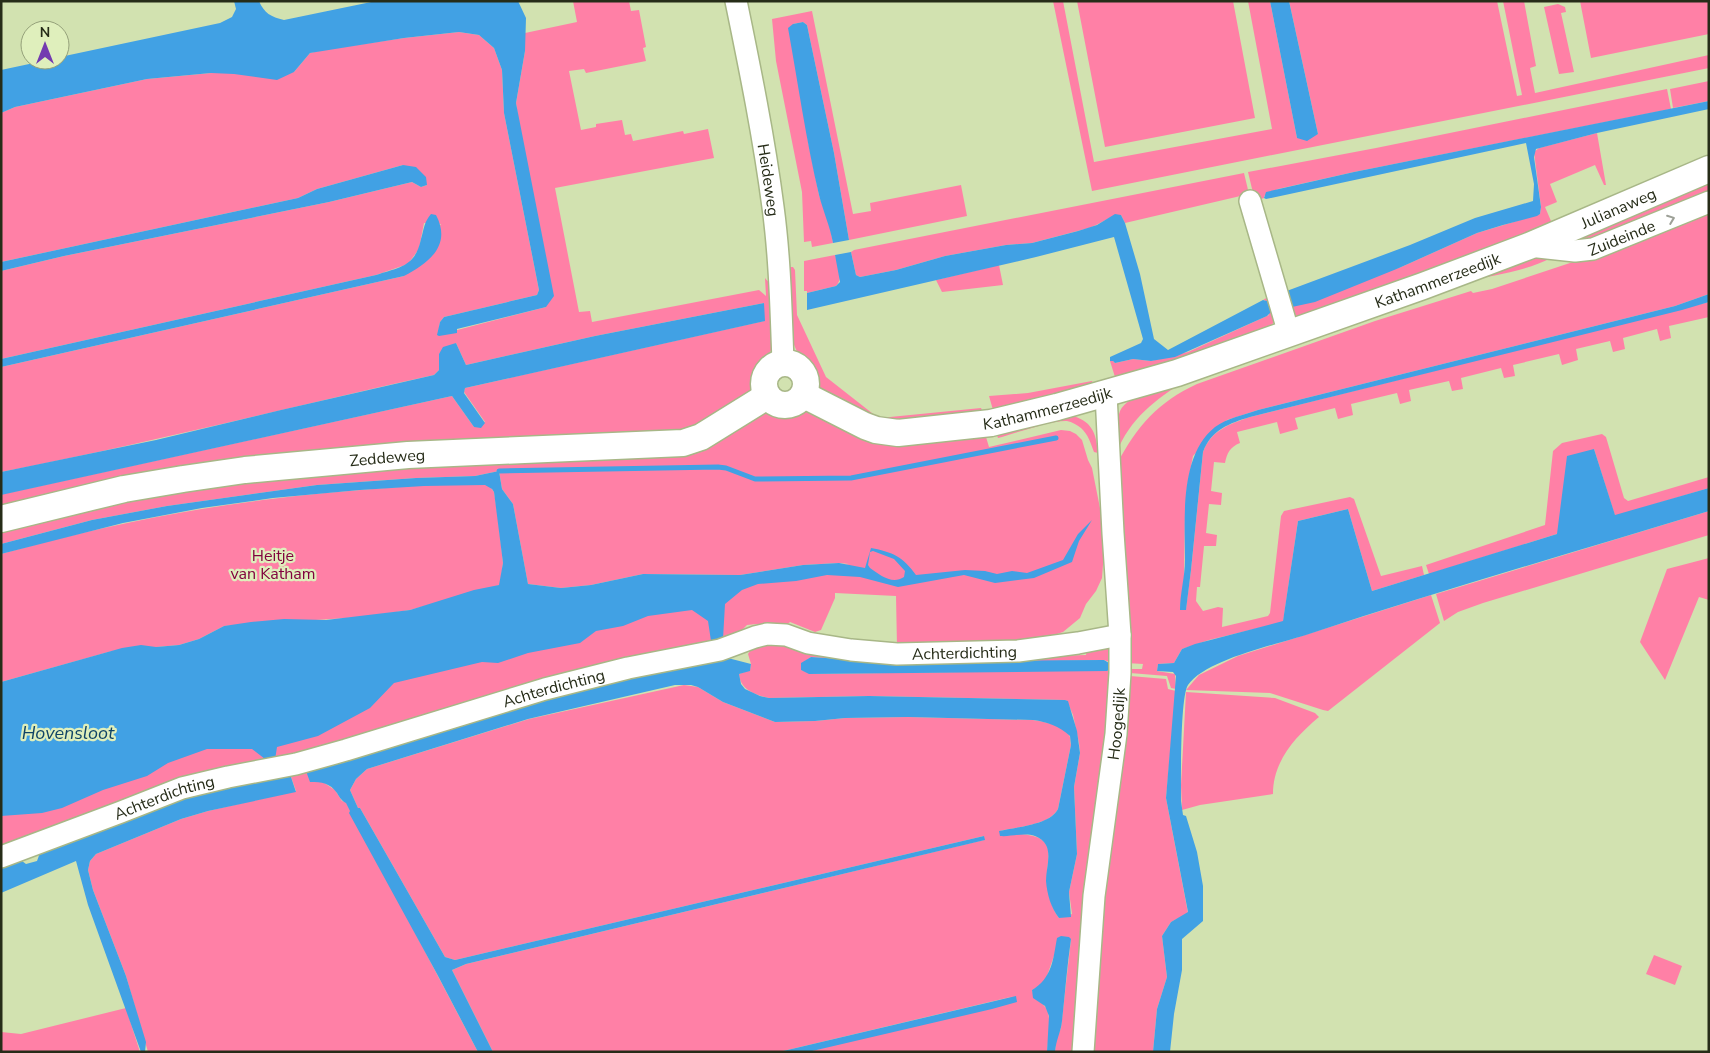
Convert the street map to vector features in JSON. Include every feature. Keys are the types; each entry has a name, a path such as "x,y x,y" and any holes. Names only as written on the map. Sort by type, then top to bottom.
{"main road":[{"name":"Julianaweg","path":"1529,246 1709,169"},
{"name":"Kathammerzeedijk","path":"804,395 865,426 880,431 898,433 990,423 1106,394 1185,370 1529,246"},
{"path":"783,362 794,364 800,368 805,376 807,386 804,395 792,404 782,405 774,402 768,396 764,384 768,372 775,365 783,362"},
{"name":"Zeddeweg","path":"1,519 182,478 246,470 408,455 683,443 702,437 768,396"}],"street":[{"name":"Heideweg","path":"736,1 754,90 773,207 780,286 783,362"},
{"path":"1250,201 1288,334"},
{"name":"Zuideinde","path":"1529,246 1575,251 1593,249 1709,202"},
{"name":"Hoogedijk","path":"1083,1052 1094,896 1116,734 1120,686 1120,635 1106,394"},
{"name":"Achterdichting","path":"1,857 182,788 313,759 545,689 628,668 720,650 767,634 786,635 808,643 851,650 897,654 1018,651 1120,635"}],"green space":[{"path":"573,1 629,1 631,11 639,10 646,47 643,48 646,61 586,73 584,69 569,71 581,130 596,127 596,124 622,120 625,135 631,134 633,141 683,131 684,134 708,129 714,158 555,188 579,312 590,311 592,322 759,290 766,296 765,278 771,285 772,349 759,368 750,392 691,431 1,510 1,495 3,494 452,396 474,427 485,422 464,392 465,388 764,321 764,303 595,336 466,365 456,343 439,354 439,370 434,375 1,472 1,367 404,276 441,224 424,223 419,249 408,264 376,275 1,359 1,271 64,256 329,202 412,182 421,187 427,185 403,165 317,189 298,198 1,262 1,113 15,107 147,79 211,73 294,72 310,53 323,50 459,32 479,35 494,48 502,70 504,113 539,290 537,295 444,317 440,322 438,335 546,307 516,103 525,51 525,33 577,22"},
{"path":"1053,1 1063,1 1094,162 1272,129 1248,1 1270,1 1297,138 1318,134 1289,1 1497,1 1517,96 1522,95 1503,1 1524,1 1536,66 1530,68 1535,93 1709,55 1709,68 1092,191"},
{"path":"1077,1 1233,1 1255,118 1105,147"},
{"path":"1580,1 1709,1 1709,34 1591,58"},
{"path":"1558,4 1565,7 1566,12 1561,13 1574,72 1559,74 1544,7"},
{"path":"812,11 853,214 871,211 870,203 961,185 967,216 849,240 834,153 807,25 803,22 793,24 808,141 819,195 830,227 833,243 812,247 811,241 804,242 802,192 776,61 772,19"},
{"path":"1709,81 1709,101 1673,108 1670,89"},
{"path":"1667,89 1671,109 1354,172 1278,189 1258,200 1256,192 1253,193 1248,172 1376,148"},
{"path":"1597,133 1606,185 1604,185 1595,165 1550,184 1557,202 1545,207 1551,221 1548,229 1307,319 1292,317 1284,292 1399,268 1477,233 1540,214 1541,207 1534,152 1539,148"},
{"path":"1244,173 1249,194 1125,223 1121,215 1116,216 1089,228 1032,243 1006,245 945,256 896,270 860,277 856,275 851,252 854,250"},
{"path":"1709,178 1709,196 1586,245 1562,241"},
{"path":"1709,208 1709,294 1675,306 1258,410 1227,420 1193,456 1187,487 1184,579 1180,608 1186,609 1203,452 1206,444 1222,429 1250,417 1709,302 1709,317 1669,326 1671,338 1660,341 1657,329 1623,338 1625,349 1613,352 1610,341 1576,349 1578,360 1562,365 1559,354 1513,365 1515,376 1504,378 1501,368 1461,378 1463,389 1452,391 1449,381 1409,390 1411,401 1400,404 1397,393 1351,404 1353,415 1338,419 1335,408 1295,418 1298,429 1280,434 1277,422 1237,432 1240,443 1230,451 1225,463 1214,462 1211,491 1222,493 1221,505 1209,504 1206,533 1217,535 1216,546 1204,546 1200,587 1197,587 1196,601 1203,611 1218,607 1223,608 1222,627 1268,616 1270,613 1281,516 1284,511 1350,497 1354,499 1381,576 1422,566 1424,575 1372,591 1348,509 1298,521 1283,622 1209,640 1182,649 1174,663 1158,664 1157,671 1175,674 1176,689 1171,688 1167,676 1130,673 1127,669 1142,669 1143,664 1126,663 1117,464 1132,438 1160,407 1197,384 1375,321 1471,291 1473,293 1492,289 1582,259"},
{"path":"1539,253 1553,257 1519,270 1461,281"},
{"path":"835,255 840,275 836,286 807,293 807,291 804,291 804,261"},
{"path":"999,265 1003,285 942,292 936,280"},
{"path":"787,267 793,267 795,270 797,315 826,377 877,417 981,408 983,412 884,422 824,392 817,384 810,365 798,354 792,340"},
{"path":"1271,295 1276,319 1261,336 1115,377 1110,361 1115,363 1133,359 1151,361 1188,352 1269,315 1265,300 1263,300"},
{"path":"1191,377 1169,391 1140,415 1125,435 1119,447 1118,420 1120,411 1125,405 1141,394"},
{"path":"1092,381 1094,385 993,410 989,396 1028,393"},
{"path":"766,411 784,415 807,411 986,437 989,447 1061,430 1076,434 1082,440 1092,468 1103,523 1104,551 1102,578 1080,618 1063,632 1030,643 897,647 896,596 835,593 835,598 821,630 815,632 790,622 783,628 764,627 757,624 747,625 739,633 723,639 275,760 265,759 251,763 1,849 1,749 849,564 803,565 740,575 643,574 591,585 561,588 528,584 513,504 502,489 499,471 475,476 317,485 167,506 92,520 1,544 1,528 110,501 272,476 654,453"},
{"path":"1070,415 1077,417 1092,428 1098,453 1094,452 1083,430 1067,421 1043,425 998,438 997,435"},
{"path":"1602,434 1606,437 1624,498 1628,501 1709,477 1709,488 1615,516 1594,449 1557,534 1429,574 1426,565 1545,525 1553,451 1562,443"},
{"name":"Heitje van Katham","path":"486,481 494,492 498,518 503,563 500,585 410,610 362,617 224,626 199,639 179,645 112,651 1,682 1,554 135,521 237,503 325,493"},
{"path":"1709,511 1709,535 1483,603 1458,612 1444,621 1436,594"},
{"path":"1709,558 1709,600 1699,597 1665,680 1640,642 1667,569"},
{"path":"1431,595 1440,623 1328,711 1270,693 1186,690 1199,675 1238,656"},
{"path":"763,642 796,646 808,655 920,660 1086,655 1087,649 1109,649 1112,663 1104,660 989,662 851,660 811,657 801,664 801,670 813,674 1112,670 1075,1052 1055,1052 1056,1040 1061,1028 1071,939 1055,953 1046,979 1032,990 1036,999 1044,1005 1048,1012 1047,1052 808,1052 1015,996 779,1052 493,1052 452,970 466,964 984,840 984,836 455,960 445,957 360,808 358,808 350,790 356,779 367,769 529,719 684,685 698,687 723,702 775,722 908,717 1033,720 1054,725 1067,733 1071,745 1058,809 1048,819 1041,822 1000,831 1039,838 1044,842 1049,856 1047,877 1052,904 1059,918 1072,914 1069,892 1077,854 1074,787 1080,753 1073,715 1067,701 869,696 769,698 746,688 740,680 739,674 750,670 751,664 748,654 752,648"},
{"path":"1130,676 1166,679 1168,689 1176,691 1166,798 1188,913 1171,922 1162,936 1167,977 1157,1009 1153,1052 1089,1052 1092,1000"},
{"path":"1186,692 1275,698 1315,713 1319,717 1294,741 1281,760 1274,782 1273,794 1200,805 1182,810 1181,785"},
{"path":"306,771 335,790 342,801 346,802 478,1052 148,1052 126,976 93,890 88,870 90,861 96,854 181,819 296,791 290,774"},
{"path":"1654,955 1682,966 1675,985 1646,974"},
{"path":"126,1008 140,1052 1,1052 1,1032 21,1034"}],"water":[{"path":"234,1 259,1 268,14 284,20 376,1 518,1 526,18 525,51 516,103 554,296 546,307 457,329 457,333 437,335 440,322 444,317 537,295 539,290 504,113 502,70 494,48 479,35 459,32 404,38 310,53 294,72 277,80 211,73 147,79 15,107 1,113 1,70 20,66 20,70 70,70 70,55 220,23 232,17 236,9"},
{"path":"1270,1 1289,1 1318,134 1307,141 1297,138"},
{"path":"803,22 807,25 834,153 849,240 833,243 814,174 788,28 793,24"},
{"path":"1709,101 1709,109 1597,133 1536,149 1534,157 1541,207 1540,214 1537,216 1477,233 1399,268 1315,302 1292,307 1284,292 1410,245 1475,218 1533,201 1534,184 1526,143 1266,199 1264,198 1266,192 1354,172"},
{"path":"403,165 416,167 426,177 427,185 421,187 412,182 329,202 64,256 1,271 1,262 298,198 317,189"},
{"path":"431,214 436,215 440,226 439,244 429,259 404,276 1,367 1,359 392,270 410,261 415,255"},
{"path":"1115,214 1121,215 1125,223 1140,274 1154,339 1168,350 1263,300 1267,301 1271,312 1267,316 1175,357 1151,361 1133,359 1115,363 1110,361 1110,357 1141,343 1143,339 1114,237 807,310 807,293 836,286 840,282 835,255 851,252 856,275 860,277 896,270 945,256 1006,245 1032,243 1097,225"},
{"path":"1709,294 1709,302 1682,310 1250,417 1222,428 1206,444 1203,452 1186,610 1180,610 1185,566 1186,489 1195,454 1203,439 1220,424 1258,410 1675,306"},
{"path":"764,303 765,321 465,388 464,393 485,423 481,428 474,427 452,396 1,495 1,472 156,440 434,375 439,370 439,354 443,347 456,343 466,365 595,336"},
{"path":"1594,449 1615,515 1709,488 1709,511 1226,660 1210,667 1188,685 1185,693 1182,722 1181,801 1183,815 1186,816 1197,852 1203,886 1203,921 1182,939 1182,970 1174,1014 1170,1052 1153,1052 1157,1009 1167,977 1162,936 1171,922 1188,912 1166,798 1176,676 1173,672 1157,671 1158,664 1174,663 1182,649 1195,644 1283,621 1298,521 1348,509 1372,591 1557,534 1567,456"},
{"name":"Hovensloot","path":"499,471 502,489 513,504 528,584 561,588 591,585 643,574 740,575 803,565 839,563 865,568 871,548 897,556 916,575 965,570 997,574 1012,571 1027,573 1063,560 1078,534 1092,520 1079,541 1072,562 1034,578 995,583 964,575 898,587 860,577 827,575 796,581 758,584 742,590 725,604 723,639 711,641 708,621 692,610 648,616 623,626 596,631 580,643 528,653 498,663 482,662 394,683 370,708 318,736 277,747 275,760 265,759 252,749 207,749 168,763 147,776 103,790 62,808 42,813 1,816 1,682 122,648 141,645 156,647 179,645 199,639 224,626 284,619 326,620 410,610 474,590 499,585 503,563 494,492 485,485 424,486 273,498 202,508 123,523 1,554 1,544 92,520 167,506 317,485 475,476","holes":["873,551 894,559 905,571 904,577 900,579 891,580 886,578 868,565 870,552"]},
{"path":"724,657 751,664 750,671 739,674 741,684 745,689 769,698 869,696 1068,701 1077,731 1080,753 1074,787 1077,854 1069,892 1071,917 1059,918 1050,901 1046,881 1048,850 1046,844 1035,836 1027,834 1000,836 999,831 1040,822 1048,819 1058,809 1071,745 1070,736 1057,727 1033,720 908,717 775,722 723,702 698,687 675,685 528,719 367,769 356,779 350,790 358,808 360,808 445,957 455,960 984,836 985,840 466,964 452,970 493,1052 478,1052 349,813 350,811 346,803 329,785 310,782 306,771 513,708"},
{"path":"811,657 884,661 1104,660 1109,663 1110,669 1107,671 809,674 801,670 801,663"},
{"path":"290,774 296,792 208,811 181,819 96,854 90,861 88,870 93,890 126,976 146,1042 145,1052 141,1052 88,905 76,861 1,893 1,865 18,858 26,864 37,861 41,850 173,799"},
{"path":"1061,936 1071,939 1062,1021 1055,1052 1047,1052 1049,1016 1045,1006 1033,998 1032,990 1048,974 1053,961 1057,938"},
{"path":"1016,996 1017,1002 992,1009 808,1052 779,1052"}],"waterway":[{"path":"499,471 718,467 726,468 755,479 851,478 1056,438"}]}
